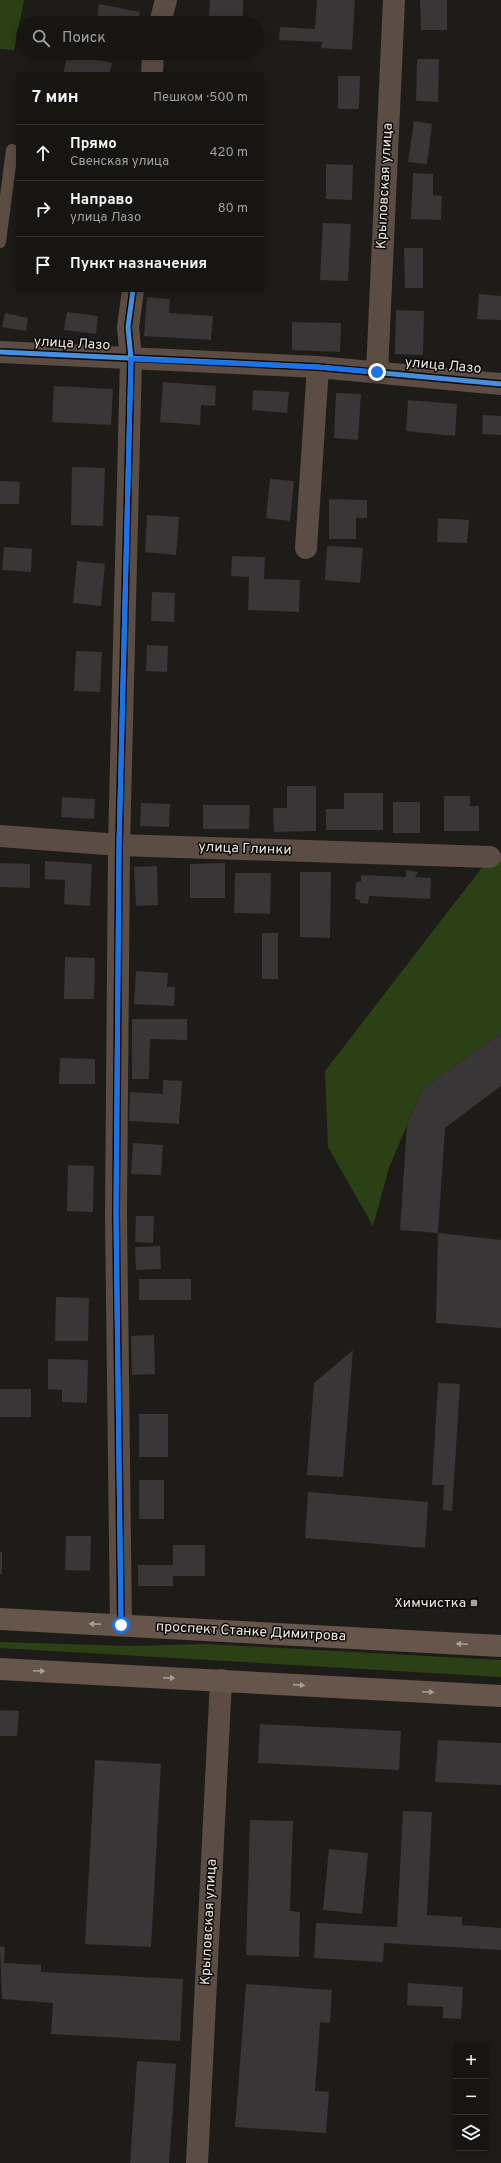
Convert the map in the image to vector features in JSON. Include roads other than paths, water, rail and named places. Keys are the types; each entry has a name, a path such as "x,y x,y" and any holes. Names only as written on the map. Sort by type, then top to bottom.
{"main road":[{"name":"проспект Станке Димитрова","path":"0,1619 501,1646"},
{"path":"0,1670 221,1680 501,1696"}],"street":[{"path":"162,16 166,0"},
{"name":"Крыловская улица","path":"377,372 394,0"},
{"path":"152,72 153,60"},
{"path":"121,1625 116,1215 119,845 131,359 128,327 133,292"},
{"name":"улица Лазо","path":"0,352 318,367 501,384"},
{"path":"306,548 318,367"},
{"name":"улица Глинки","path":"0,836 119,845 490,857"},
{"name":"Крыловская улица","path":"197,2163 221,1680"}],"lane":[{"path":"0,242 12,150"}],"place":[{"name":"Химчистка","path":"474,1603"}]}
